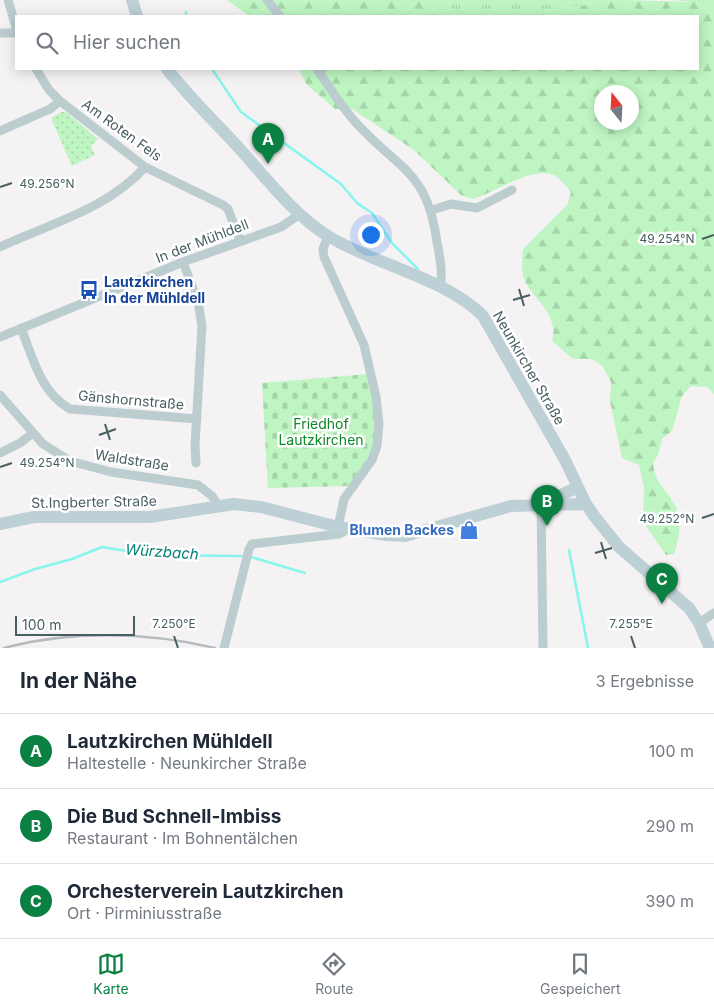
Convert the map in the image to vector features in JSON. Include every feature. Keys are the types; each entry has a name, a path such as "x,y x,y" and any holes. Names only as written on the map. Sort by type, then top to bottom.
{"main road":[{"path":"132,0 137,15"},
{"name":"Neunkircher Straße","path":"168,70 300,214 328,236 440,288 466,302 483,316 565,460 586,504 613,541 683,601 699,622 710,648"},
{"name":"St.Ingberter Straße","path":"541,504 565,495 578,487"},
{"name":"St.Ingberter Straße","path":"0,524 34,517 150,517 218,505 246,504 344,528 405,536 497,510 541,504 586,504"}],"street":[{"path":"8,0 15,24"},
{"path":"267,0 279,15"},
{"path":"0,33 15,33"},
{"name":"Am Roten Fels","path":"37,70 60,101 145,167 228,209 240,240"},
{"path":"318,70 359,126 414,177 432,210 442,271 440,288"},
{"path":"0,131 50,109 60,101"},
{"path":"0,247 97,204 132,181 145,167"},
{"path":"432,210 451,204 477,208 512,190"},
{"name":"In der Mühldell","path":"0,336 182,262 281,227 300,214"},
{"path":"224,648 247,556 252,544 339,534 344,528 344,499 372,460 377,446 380,424 364,345 324,258 323,249 328,236"},
{"path":"182,262 198,302 202,326 196,463"},
{"name":"Gänshornstraße","path":"20,328 45,387 60,403 70,409 197,419"},
{"name":"Waldstraße","path":"0,395 33,433 55,454 70,461 103,470 198,485 212,496 218,505"},
{"path":"0,453 20,443 33,433"},
{"path":"541,504 543,648"},
{"path":"699,622 714,613"}],"green space":[{"path":"227,0 422,0 442,15 248,15"},
{"path":"422,0 621,0 543,11 539,15 442,15"},
{"path":"621,0 695,2 714,7 714,394 707,387 691,386 682,396 672,431 662,439 658,455 653,463 657,478 675,505 679,517 680,528 674,554 666,555 646,526 643,516 644,488 639,465 622,458 610,401 611,382 602,365 591,359 573,359 552,341 552,323 549,316 525,281 522,265 523,249 567,205 571,192 556,176 545,173 524,177 472,199 461,195 414,150 352,109 335,109 306,84 299,70 699,70 699,15 539,15 542,11"},
{"path":"672,0 714,0 714,7 695,2"},
{"path":"66,112 98,139 91,146 95,155 72,166 53,123 52,117"},
{"name":"Friedhof Lautzkirchen","path":"368,374 376,424 374,444 369,457 349,486 268,488 262,383"}],"waterway":[{"path":"213,70 241,112 341,184 357,203 372,213 392,243 418,269"},
{"name":"Würzbach","path":"0,582 35,569 72,559 102,547 152,555 241,556"},
{"path":"569,550 588,648"},
{"name":"Würzbach","path":"251,557 305,573"}],"railway":[{"path":"4,648 56,638 110,635 163,639 215,648"}],"place":[{"name":"Lautzkirchen Mühldell","path":"268,164"},
{"name":"Lautzkirchen In der Mühldell","path":"89,290"},
{"name":"Die Bud Schnell-Imbiss","path":"547,526"},
{"name":"Blumen Backes","path":"469,530"},
{"name":"Orchesterverein Lautzkirchen","path":"662,604"}]}
